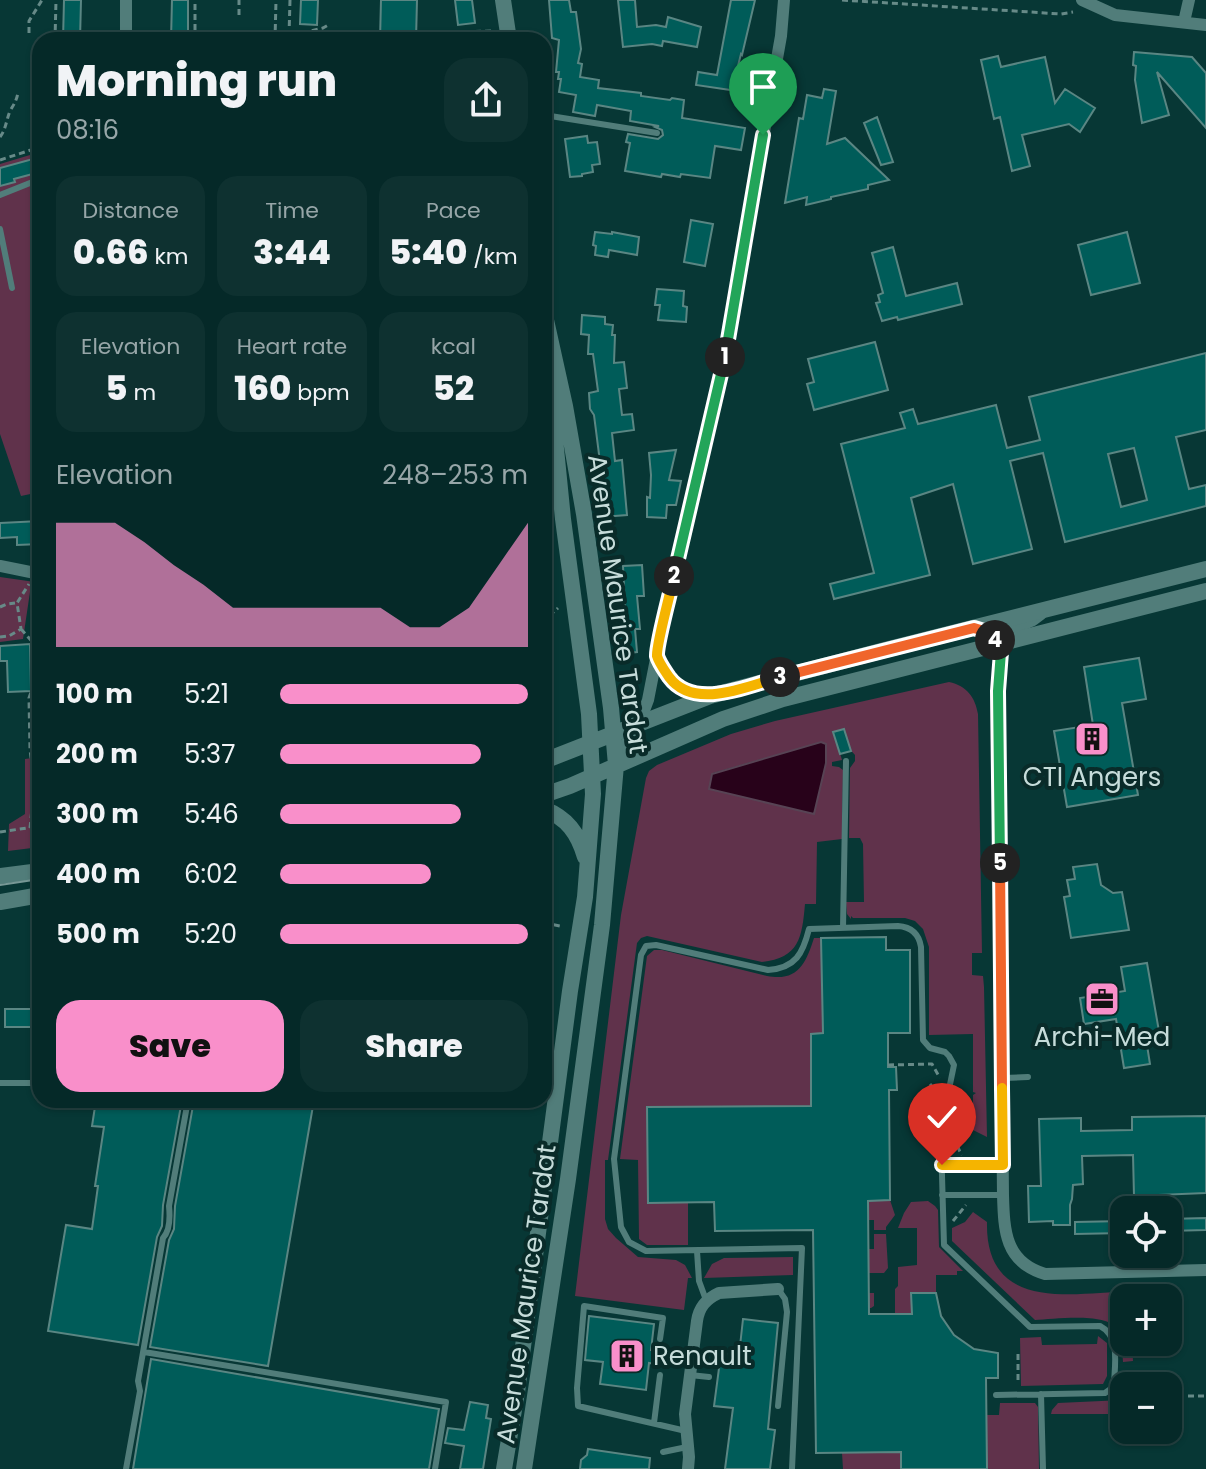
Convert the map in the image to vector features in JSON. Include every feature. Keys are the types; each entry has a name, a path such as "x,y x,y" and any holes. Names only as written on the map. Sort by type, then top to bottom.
{"street":[{"path":"126,0 126,32"},
{"path":"501,32 503,0"},
{"path":"616,765 639,724 648,700 722,370 781,36 784,0"},
{"path":"1082,0 1115,15 1206,25"},
{"path":"1184,22 1189,0"},
{"name":"Avenue Maurice Tardat","path":"504,1469 585,897 592,776 603,738 584,514 552,347"},
{"name":"Avenue Maurice Tardat","path":"524,1469 602,925 616,765 603,738 581,650 552,411"},
{"path":"0,566 32,576"},
{"path":"552,758 710,696 1206,569"},
{"path":"552,792 723,719 783,699 1206,591"},
{"path":"999,644 1011,630 1033,620 1047,609"},
{"path":"974,628 990,633 1001,652 998,691 1003,1195 1008,1242 1018,1259 1035,1271 1055,1275 1206,1270"},
{"path":"657,654 674,683 710,696"},
{"path":"552,813 573,829 587,866"},
{"path":"0,876 32,872"},
{"path":"0,902 32,896"},
{"path":"688,1469 685,1414 698,1313 706,1300 719,1293 778,1289"}],"lane":[{"path":"552,116 657,133"},
{"path":"0,195 32,182"},
{"path":"0,229 12,288"},
{"path":"843,928 846,761"},
{"path":"792,1469 802,1248 646,1251 629,1242 621,1227 614,1159 642,950 646,946 656,945 775,970 789,965 799,955 809,929 903,926 913,931 920,941 923,1040 930,1048 949,1056 954,1065 941,1141 944,1245 1030,1327 1100,1326 1108,1331 1114,1342 1114,1383 1105,1393 996,1395"},
{"path":"1002,1078 1028,1077"},
{"path":"0,1083 32,1083"},
{"path":"126,1469 140,1391 138,1381 187,1108"},
{"path":"942,1165 1003,1165"},
{"path":"942,1195 1003,1195"},
{"path":"697,1251 699,1281 706,1300"},
{"path":"778,1289 785,1299 787,1312 778,1406"},
{"path":"660,1339 663,1318 584,1306 578,1406 686,1431"},
{"path":"144,1352 446,1402 435,1469"},
{"path":"654,1423 660,1375"},
{"path":"690,1375 709,1377"},
{"path":"1041,1394 1043,1469"},
{"path":"663,1452 688,1446"}],"path":[{"path":"29,33 29,21 42,0"},
{"path":"55,32 56,0"},
{"path":"195,0 195,32"},
{"path":"239,0 239,15"},
{"path":"275,32 276,0"},
{"path":"289,32 290,0"},
{"path":"842,0 1061,14 1073,12"},
{"path":"308,32 330,24"},
{"path":"0,137 6,129 18,92"},
{"path":"0,160 32,150"},
{"path":"32,582 17,603 21,629 32,641"},
{"path":"0,607 17,603"},
{"path":"552,613 558,608"},
{"path":"0,637 21,629"},
{"path":"32,691 29,698 32,765"},
{"path":"0,834 30,828 32,808"},
{"path":"552,924 560,926"},
{"path":"1018,1354 1018,1395"},
{"path":"1182,1396 1206,1396"}],"shaded area":[{"path":"32,154 32,494 21,496 0,434 0,164"},
{"path":"0,577 32,582 23,639 0,642"},
{"path":"949,682 965,689 975,702 978,714 982,953 972,953 972,975 983,976 987,1137 973,1130 973,1095 976,1093 973,1092 973,1034 929,1035 929,947 923,929 915,921 905,918 851,916 851,919 847,914 846,902 864,902 863,844 860,838 849,838 850,768 855,755 834,732 842,760 832,762 832,766 843,770 842,839 817,842 816,904 805,904 800,936 791,951 762,962 647,936 637,943 608,1160 605,1160 605,1219 608,1229 638,1257 676,1260 685,1265 692,1278 688,1278 684,1310 575,1296 621,915 646,778 657,765 731,734 775,721","holes":["821,742 826,744 827,755 814,813 713,773"]},
{"path":"821,742 826,744 826,763 814,814 709,789 712,774"},
{"path":"32,758 32,848 8,851 9,824 25,814 25,759"},
{"path":"814,938 821,938 823,1033 811,1034 811,1106 647,1108 649,1203 688,1203 688,1245 647,1245 639,1239 638,1160 620,1159 647,956 654,950 662,950 778,977 799,969"},
{"path":"890,1200 895,1215 886,1230 874,1230 874,1220 850,1220 850,1249 874,1249 874,1234 886,1234 888,1268 884,1273 869,1273 868,1270 851,1293 874,1293 874,1306 848,1308 843,1201"},
{"path":"928,1201 938,1210 939,1247 963,1271 957,1271 957,1275 936,1275 936,1293 912,1293 912,1313 895,1314 898,1267 917,1265 917,1228 898,1228 911,1202"},
{"path":"973,1212 987,1222 990,1251 1000,1271 1015,1284 1057,1294 1110,1292 1110,1323 1092,1318 1035,1320 952,1241 952,1228 965,1222"},
{"path":"793,1257 793,1275 704,1278 712,1264 724,1258"},
{"path":"1098,1336 1107,1343 1107,1376 1103,1384 1021,1386 1020,1338 1041,1337 1042,1345 1097,1344"},
{"path":"1123,1356 1133,1356 1133,1361 1123,1362"},
{"path":"1110,1401 1110,1414 1051,1414 1058,1403"},
{"path":"1000,1403 1035,1403 1038,1407 1039,1469 987,1469 986,1415 999,1415"},
{"path":"901,1452 901,1469 843,1469 842,1453"}],"building":[{"path":"64,0 81,0 80,32 63,32"},
{"path":"172,0 188,0 188,32 171,32"},
{"path":"301,0 318,0 317,25 300,24"},
{"path":"381,0 417,0 416,32 380,32"},
{"path":"455,0 472,0 475,23 458,25"},
{"path":"549,0 569,0 571,12 576,12 581,49 578,63 582,64 580,77 599,80 598,88 684,100 682,118 745,128 741,150 715,146 710,178 681,174 680,177 662,174 661,177 625,171 630,143 626,142 628,134 658,139 663,135 662,130 655,127 659,126 630,121 631,111 597,105 595,116 573,112 576,95 559,92 561,79 558,79 559,72 556,72 559,40 552,38"},
{"path":"618,0 635,0 637,27 666,27 668,17 701,27 697,47 663,41 662,46 623,47"},
{"path":"731,0 755,0 735,78 753,81 751,93 696,85 698,72 717,75"},
{"path":"1134,52 1192,57 1206,73 1206,128 1157,72 1169,115 1142,123 1135,80 1136,66 1133,65"},
{"path":"998,56 1001,67 1045,57 1055,103 1065,89 1095,108 1080,132 1069,124 1022,135 1030,166 1012,171 1000,117 994,119 981,60"},
{"path":"824,89 836,91 827,144 845,138 889,180 868,185 868,189 806,205 807,197 785,203 799,118 803,119 807,95 822,98"},
{"path":"877,117 893,162 881,165 864,123"},
{"path":"587,136 588,143 597,142 600,164 592,165 593,172 570,177 565,139"},
{"path":"32,159 32,174 0,186 0,168"},
{"path":"691,220 713,224 705,266 684,262"},
{"path":"595,232 639,237 637,255 609,250 608,257 595,255"},
{"path":"1127,232 1140,283 1091,295 1078,245"},
{"path":"893,247 906,296 957,283 962,304 882,321 876,303 880,302 878,295 883,293 872,253"},
{"path":"657,289 684,291 686,322 658,320 660,305 655,305"},
{"path":"582,315 605,317 605,324 613,325 614,363 624,362 627,388 619,389 622,415 632,414 634,430 612,433 615,461 622,460 627,515 602,517 600,462 589,393 598,391 593,354 588,354 589,335 581,334"},
{"path":"875,342 888,390 814,410 807,384 814,382 808,359"},
{"path":"1206,353 1206,430 1176,437 1189,489 1206,485 1206,506 1065,542 1043,453 1010,461 1032,549 973,564 953,484 911,498 930,575 834,599 830,584 874,573 841,444 905,428 900,413 913,409 918,424 996,405 1007,448 1040,440 1029,397","holes":["1134,448 1147,500 1121,507 1108,454"]},
{"path":"676,450 669,480 681,481 676,505 667,505 666,518 647,517 651,475 649,453"},
{"path":"32,521 32,544 17,545 17,537 0,538 0,523"},
{"path":"642,565 644,596 637,596 640,629 635,629 637,652 619,654 615,615 622,615 621,609 625,608 623,566"},
{"path":"30,644 31,691 8,692 7,661 0,661 0,646"},
{"name":"CTI Angers","path":"1139,658 1146,699 1122,703 1138,795 1067,807 1054,731 1093,725 1084,667"},
{"path":"844,729 851,751 840,754 833,732"},
{"path":"1097,864 1101,885 1113,893 1122,892 1129,930 1071,938 1064,897 1070,896 1067,880 1075,879 1073,867"},
{"path":"886,937 886,950 910,950 910,1033 888,1033 888,1067 896,1067 897,1090 889,1090 890,1200 868,1201 869,1314 912,1314 911,1293 936,1293 941,1316 954,1335 974,1349 998,1353 998,1378 986,1378 987,1469 901,1469 901,1452 816,1453 813,1230 715,1231 714,1202 648,1203 647,1107 811,1106 811,1034 823,1033 821,938"},
{"path":"1147,963 1160,1037 1146,1039 1150,1064 1124,1068 1116,1019 1084,1024 1080,998 1125,991 1121,967"},
{"path":"5,1009 32,1009 32,1027 5,1027"},
{"path":"95,1108 181,1108 162,1226 157,1237 138,1345 48,1331 66,1225 92,1229 104,1127 92,1126"},
{"path":"193,1108 313,1108 268,1366 150,1347 169,1240 174,1229 175,1206"},
{"path":"1206,1116 1206,1193 1134,1196 1133,1155 1082,1156 1083,1184 1073,1185 1070,1225 1053,1225 1053,1221 1029,1222 1028,1186 1041,1186 1039,1119 1081,1118 1081,1131 1132,1130 1132,1117"},
{"path":"1206,1218 1206,1230 1182,1231 1182,1219"},
{"path":"1110,1221 1110,1233 1075,1234 1075,1222"},
{"name":"Renault","path":"589,1316 654,1324 651,1350 663,1351 661,1365 649,1363 646,1390 600,1384 603,1362 585,1360"},
{"path":"743,1319 778,1323 768,1429 775,1430 770,1469 725,1469 733,1408 714,1406 721,1353 739,1355"},
{"path":"151,1359 439,1409 429,1469 133,1469"},
{"path":"470,1402 488,1405 486,1418 491,1419 483,1469 460,1469 464,1446 445,1443 448,1428 464,1430"},
{"path":"588,1449 650,1458 649,1469 580,1469 581,1460"}],"tram line":[{"path":"0,885 32,880"}],"place":[{"name":"CTI Angers","path":"1092,739"},
{"name":"Archi-Med","path":"1102,999"},
{"name":"Renault","path":"627,1356"}],"route":[{"path":"763,135 722,370 657,654 674,683 710,696 974,628 990,633 999,644 1003,1165 942,1165"}]}
